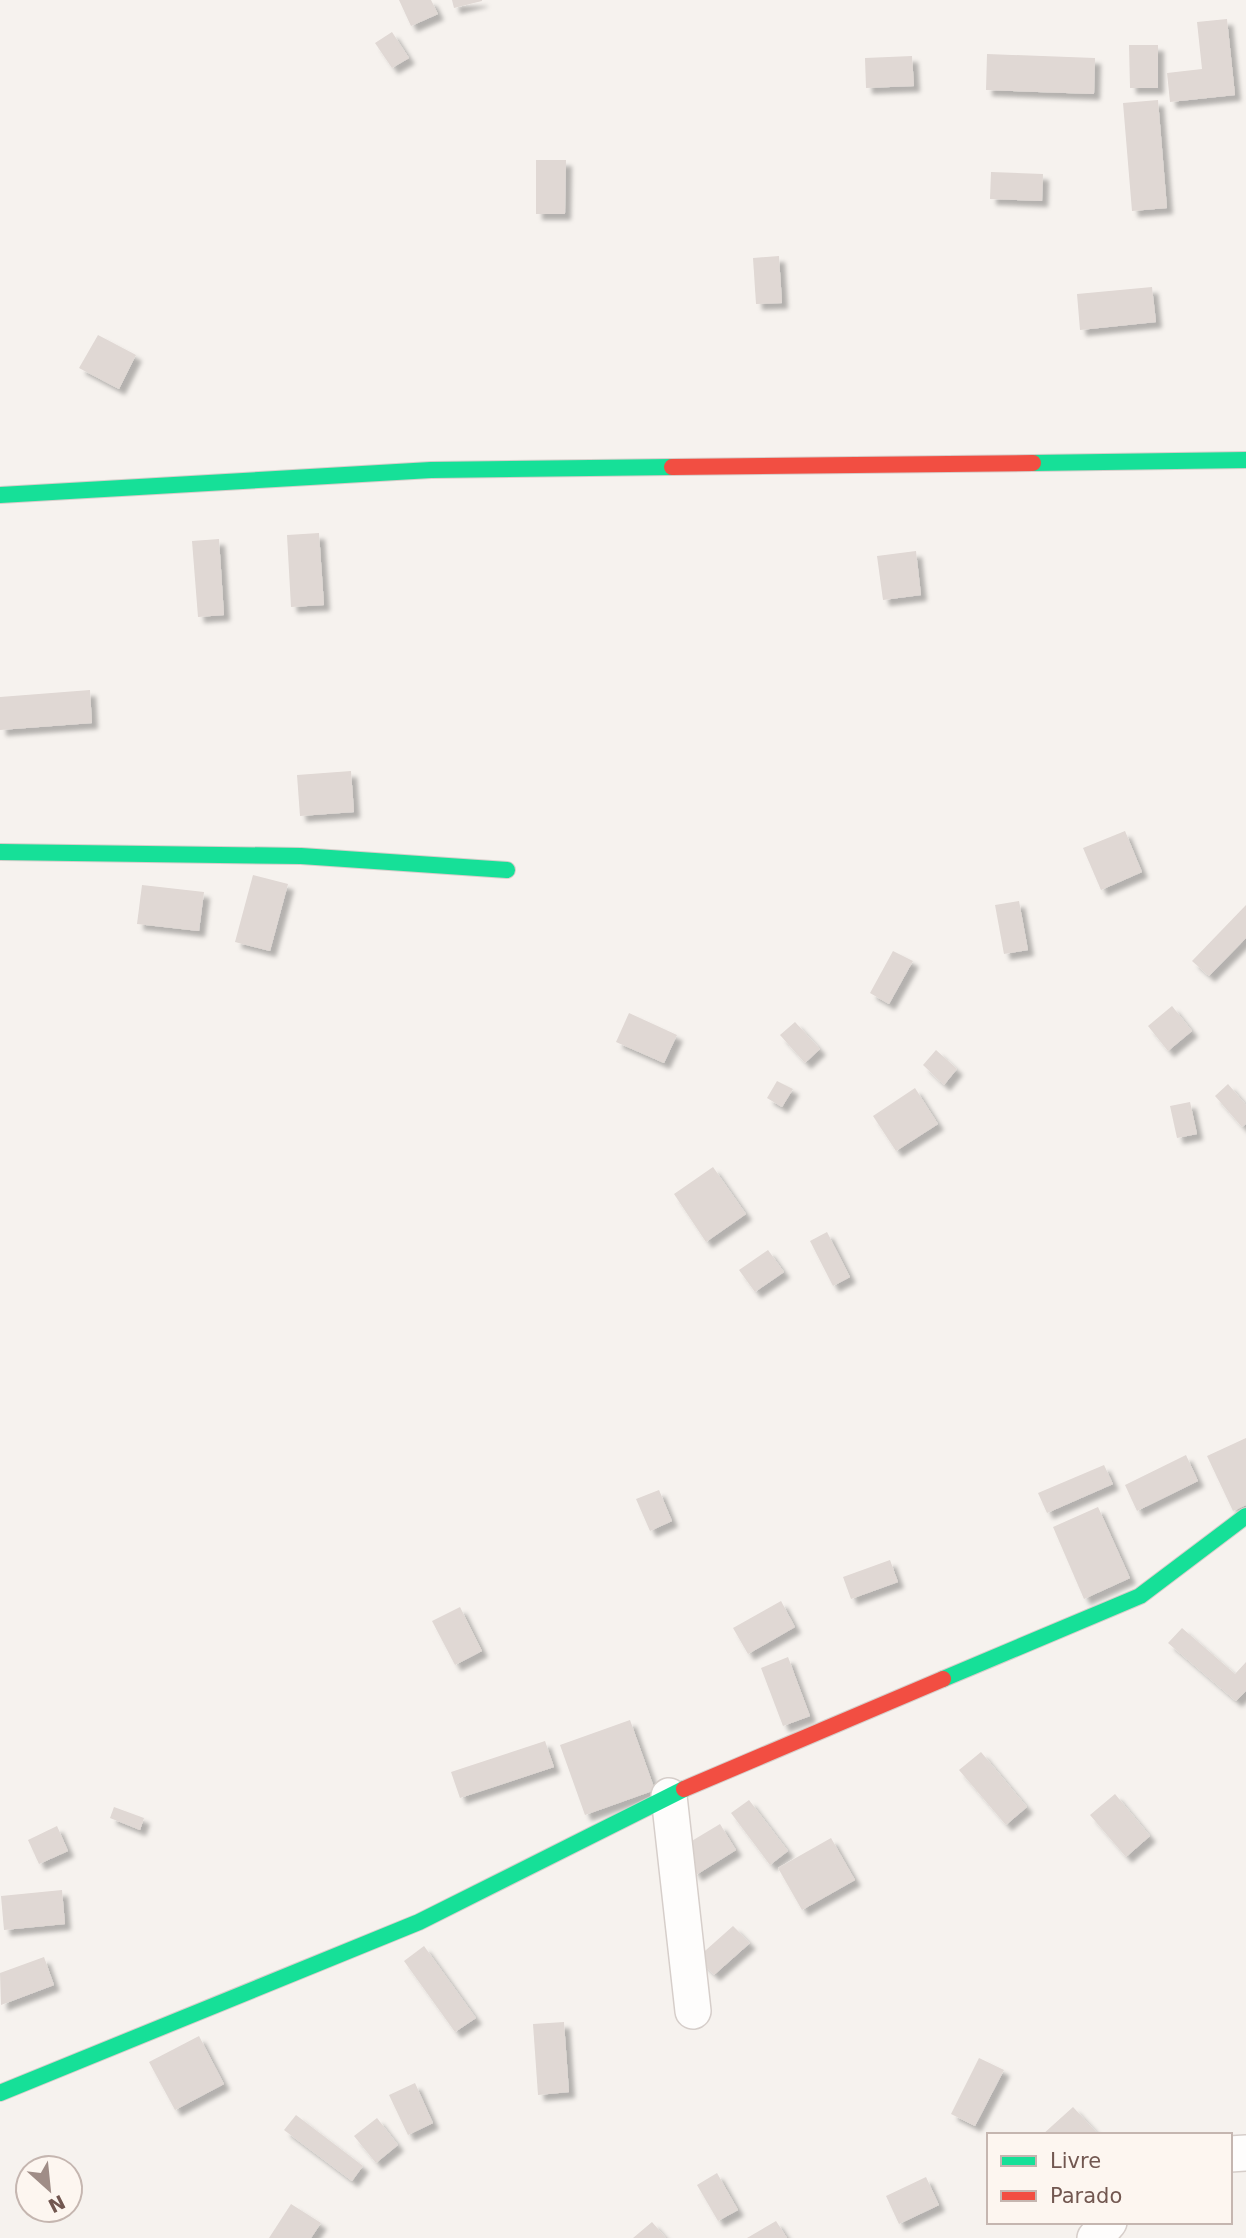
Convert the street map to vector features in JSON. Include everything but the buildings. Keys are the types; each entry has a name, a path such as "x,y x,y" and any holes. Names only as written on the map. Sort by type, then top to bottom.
{"street":[{"path":"0,495 431,470 1246,460"},
{"path":"0,852 301,856 507,870"},
{"path":"0,2093 419,1922 669,1796 1140,1595 1246,1516"},
{"path":"669,1796 692,2011"},
{"path":"1095,2238 1107,2224"}],"traffic: fast":[{"path":"1033,463 1246,460"},
{"path":"0,495 431,470 672,467"},
{"path":"0,852 301,856 507,870"},
{"path":"943,1679 1140,1596 1246,1516"},
{"path":"0,2093 419,1922 684,1789"}],"traffic: jam":[{"path":"672,467 1033,463"},
{"path":"684,1789 943,1679"}]}
